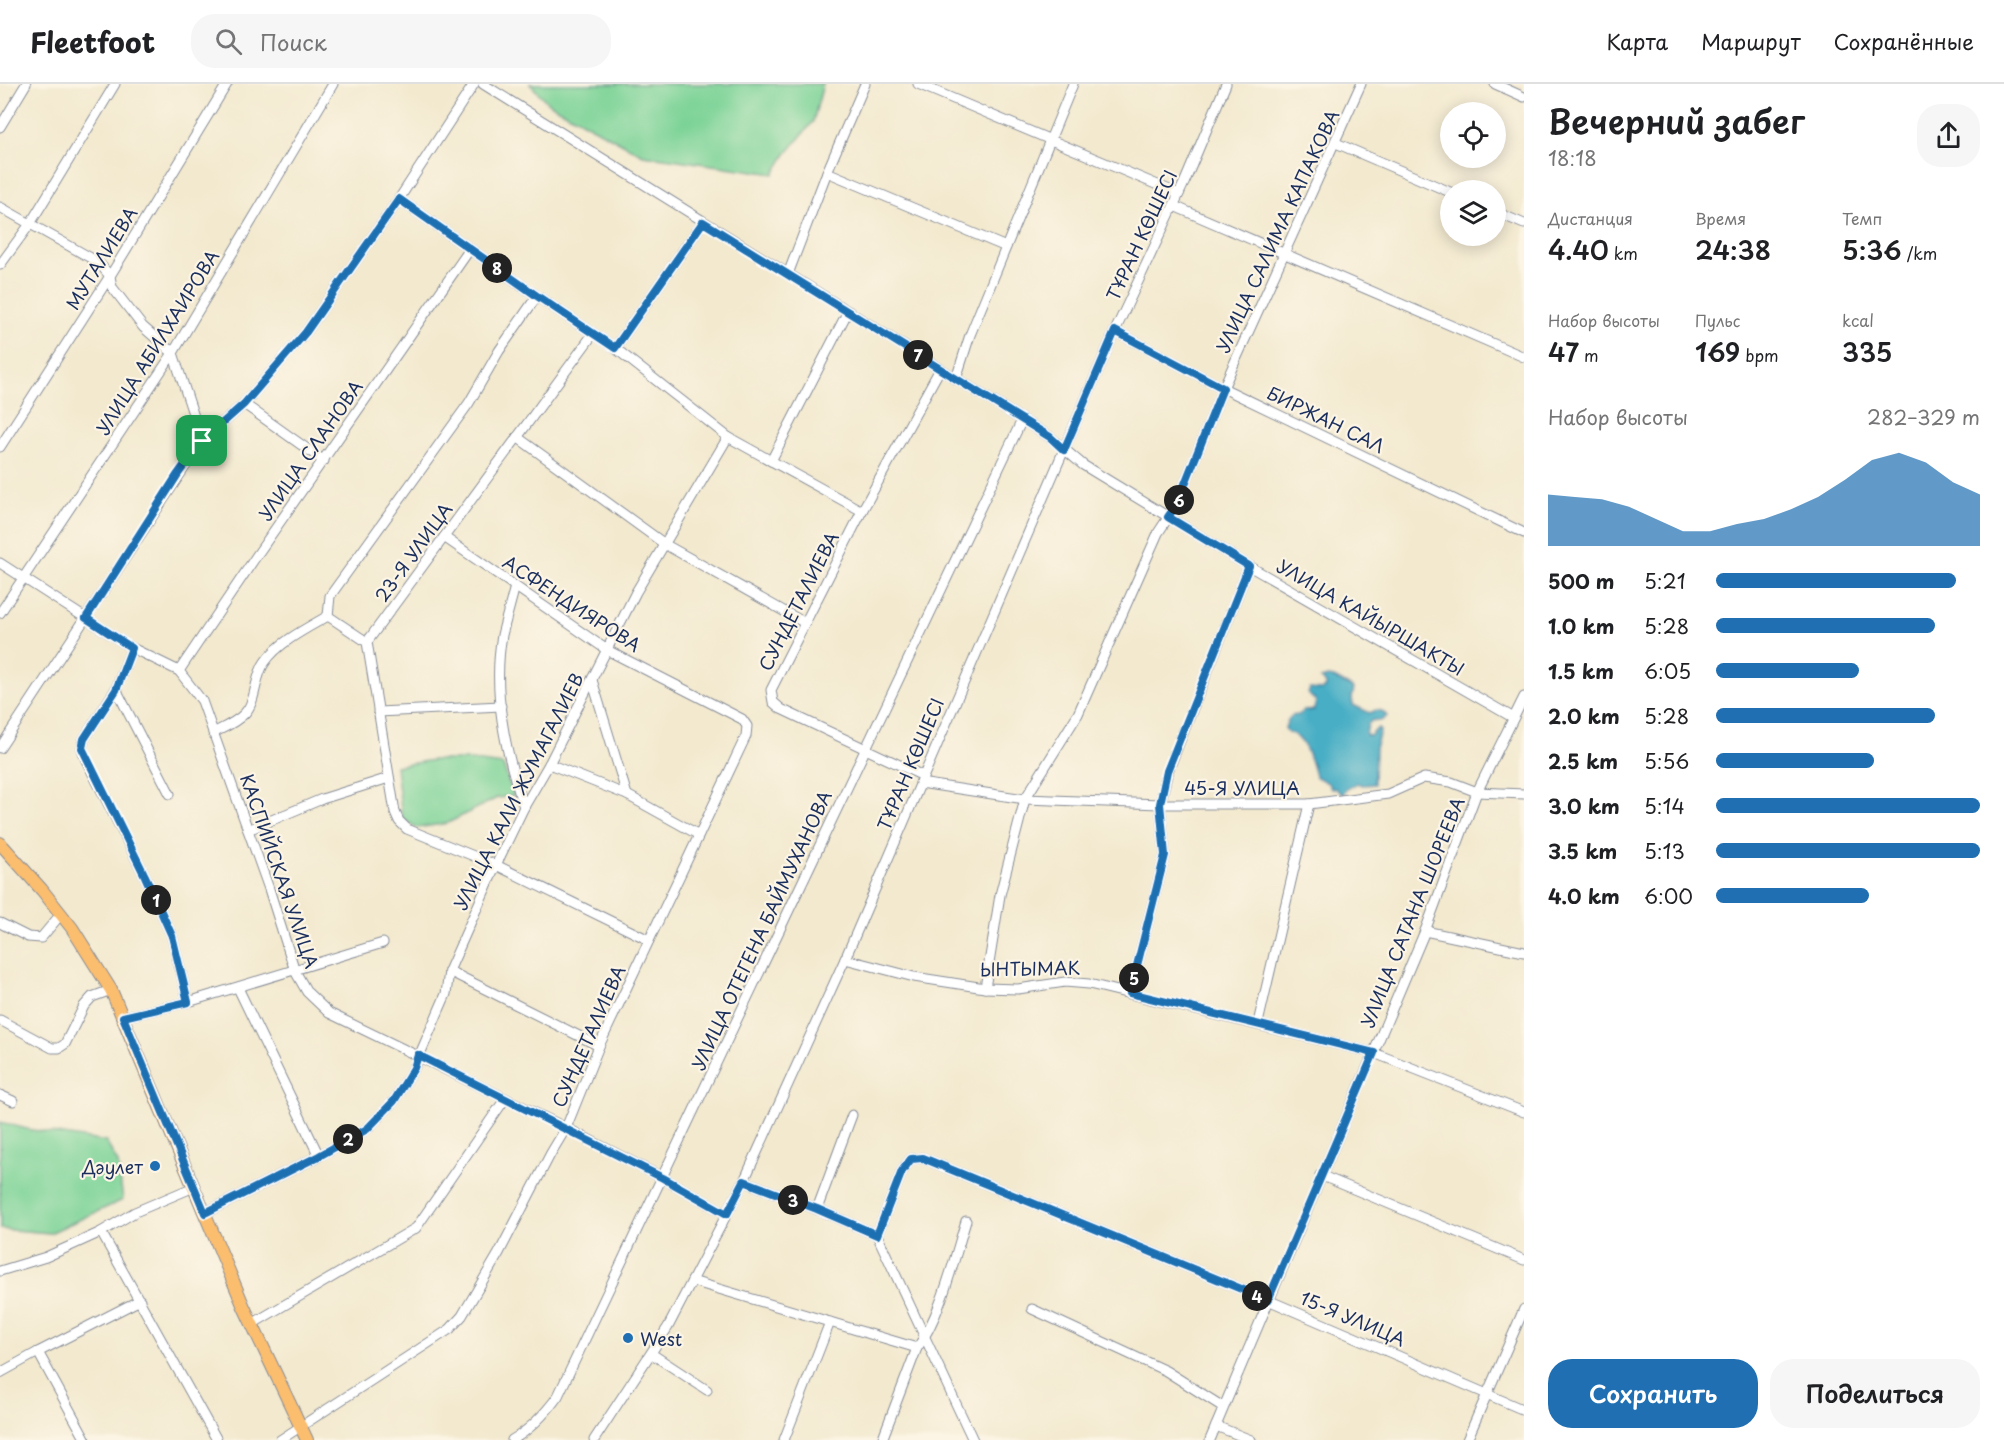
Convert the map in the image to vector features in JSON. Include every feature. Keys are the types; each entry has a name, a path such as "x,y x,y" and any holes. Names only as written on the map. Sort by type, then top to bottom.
{"main road":[{"path":"0,843 72,928 111,990 252,1324 307,1440"}],"street":[{"path":"0,128 26,84"},
{"path":"0,266 30,224 115,84"},
{"name":"МУТАЛИЕВА","path":"0,447 110,276 227,84"},
{"name":"УЛИЦА АБИЛХАИРОВА","path":"0,613 173,353 333,84"},
{"path":"0,747 178,474 202,441 244,404 306,332 399,199 474,84"},
{"name":"УЛИЦА КАЙЫРШАКТЫ","path":"483,84 1050,437 1083,465 1249,566 1512,717"},
{"path":"788,273 827,172 865,84"},
{"path":"918,84 1179,194"},
{"path":"956,379 970,334 1073,84"},
{"name":"ТҰРАН КӨШЕСІ","path":"594,1440 652,1354 744,1181 845,959 1115,331 1174,206 1226,84"},
{"name":"УЛИЦА САЛИМА КАПАКОВА","path":"985,988 1000,895 1025,799 1078,714 1158,533 1177,504 1223,388 1361,84"},
{"path":"1495,84 1524,97"},
{"path":"1336,143 1440,188"},
{"path":"827,172 1006,247"},
{"path":"399,199 615,348 728,438 862,511"},
{"path":"1174,206 1524,357"},
{"path":"0,207 98,262 110,276 112,287 143,327 173,353 202,441"},
{"path":"1506,216 1524,224"},
{"path":"615,348 703,222"},
{"name":"УЛИЦА СЛАНОВА","path":"179,671 470,249"},
{"path":"328,616 330,596 468,403 499,351 537,296"},
{"path":"771,461 848,311"},
{"name":"БИРЖАН САЛ","path":"1115,331 1223,388 1524,533"},
{"name":"23-Я УЛИЦА","path":"367,642 593,334"},
{"name":"СУНДЕТАЛИЕВА","path":"921,779 864,748 781,709 773,702 771,690 862,511 940,369"},
{"path":"244,404 324,461"},
{"name":"УЛИЦА ОТЕГЕНА БАЙМУХАНОВА","path":"512,1440 523,1434 543,1415 558,1396 663,1178 864,748 1022,420"},
{"path":"518,437 666,544 805,623"},
{"name":"УЛИЦА КАЛИ ЖУМАГАЛИЕВ","path":"205,1213 319,1156 367,1129 394,1101 414,1068 446,994 449,971 524,807 549,764 636,592 728,438"},
{"name":"АСФЕНДИЯРОВА","path":"444,537 607,650 742,718 747,726"},
{"name":"КАСПИЙСКАЯ УЛИЦА","path":"0,563 132,648 179,671 202,701 295,971 307,992 329,1013 566,1128 727,1214"},
{"path":"1130,993 1165,855 1160,804 1167,771 1249,566"},
{"path":"515,586 502,637 499,681 506,748 524,807"},
{"path":"328,616 367,642 395,812 399,821 407,829 496,865 649,940"},
{"path":"213,733 245,713 251,701 257,676 266,661 291,637 328,616"},
{"path":"132,648 116,690 84,739 82,748 172,936 188,1002"},
{"path":"592,680 627,795"},
{"path":"116,690 170,794"},
{"name":"УЛИЦА САТАНА ШОРЕЕВА","path":"1210,1440 1425,931 1477,792 1512,717 1522,707 1524,697"},
{"path":"378,712 501,706"},
{"name":"СУНДЕТАЛИЕВА","path":"280,1440 450,1329 462,1316 499,1253 566,1128 598,1046 746,736 747,726"},
{"path":"549,764 627,795 699,835"},
{"path":"248,830 322,799 389,778"},
{"name":"45-Я УЛИЦА","path":"921,779 1025,799 1160,804 1309,804 1388,794 1424,778 1451,782 1477,792 1524,794"},
{"path":"1258,1023 1309,804"},
{"path":"0,923 28,937 41,938 61,914"},
{"path":"1425,931 1524,952"},
{"path":"123,1017 238,988 383,943"},
{"name":"ЫНТЫМАК","path":"845,959 914,977 985,988 1018,989 1065,982 1089,984 1130,993 1374,1053 1524,1112"},
{"path":"449,971 598,1046"},
{"path":"238,988 319,1156"},
{"path":"0,1020 52,1048 59,1048 65,1044 84,1006 92,997 111,990"},
{"path":"0,1095 13,1101"},
{"path":"252,1324 416,1228 505,1099"},
{"path":"817,1209 852,1114"},
{"name":"15-Я УЛИЦА","path":"877,1235 902,1171 911,1159 923,1158 1268,1300 1524,1410"},
{"path":"1320,1175 1524,1260"},
{"path":"744,1181 877,1235 973,1440"},
{"path":"0,1271 45,1257 101,1232 135,1212 194,1187"},
{"path":"882,1440 917,1348 933,1321 966,1221"},
{"path":"101,1232 217,1440"},
{"path":"692,1281 917,1348"},
{"path":"0,1373 140,1300"},
{"path":"1032,1309 1166,1371 1223,1407"},
{"path":"1467,1440 1524,1309"},
{"path":"784,1440 830,1322"},
{"path":"38,1352 86,1440"},
{"path":"652,1354 707,1390"},
{"path":"1216,1426 1251,1440"}],"green space":[{"path":"530,84 823,84 813,122 786,154 774,174 643,155 548,103"},
{"path":"433,760 466,760 503,765 514,796 497,798 448,823 417,828 402,818 396,766"},
{"path":"0,1122 27,1129 106,1142 118,1163 123,1200 50,1233 0,1229"}],"water":[{"path":"1328,677 1354,689 1353,705 1370,713 1376,710 1382,711 1387,716 1381,721 1373,720 1368,724 1366,735 1370,736 1378,728 1380,731 1375,748 1374,784 1357,783 1345,790 1343,795 1315,776 1303,744 1299,738 1285,728 1291,717 1303,711 1314,710 1316,701 1308,694 1310,689 1326,688 1326,684 1321,679"}],"place":[{"name":"Дәулет","path":"155,1166"},
{"name":"West","path":"628,1338"}],"route":[{"path":"399,199 615,348 703,222 1050,437 1064,450 1115,331 1223,388 1177,504 1168,517 1249,566 1167,771 1160,804 1165,855 1130,993 1374,1053 1268,1300 923,1158 911,1159 902,1171 877,1235 744,1181 727,1214 566,1128 418,1055 414,1068 394,1101 367,1129 319,1156 205,1213 123,1017 188,1002 172,936 82,748 84,739 116,690 132,648 86,618 178,474 202,441 244,404 306,332 399,199"}]}
